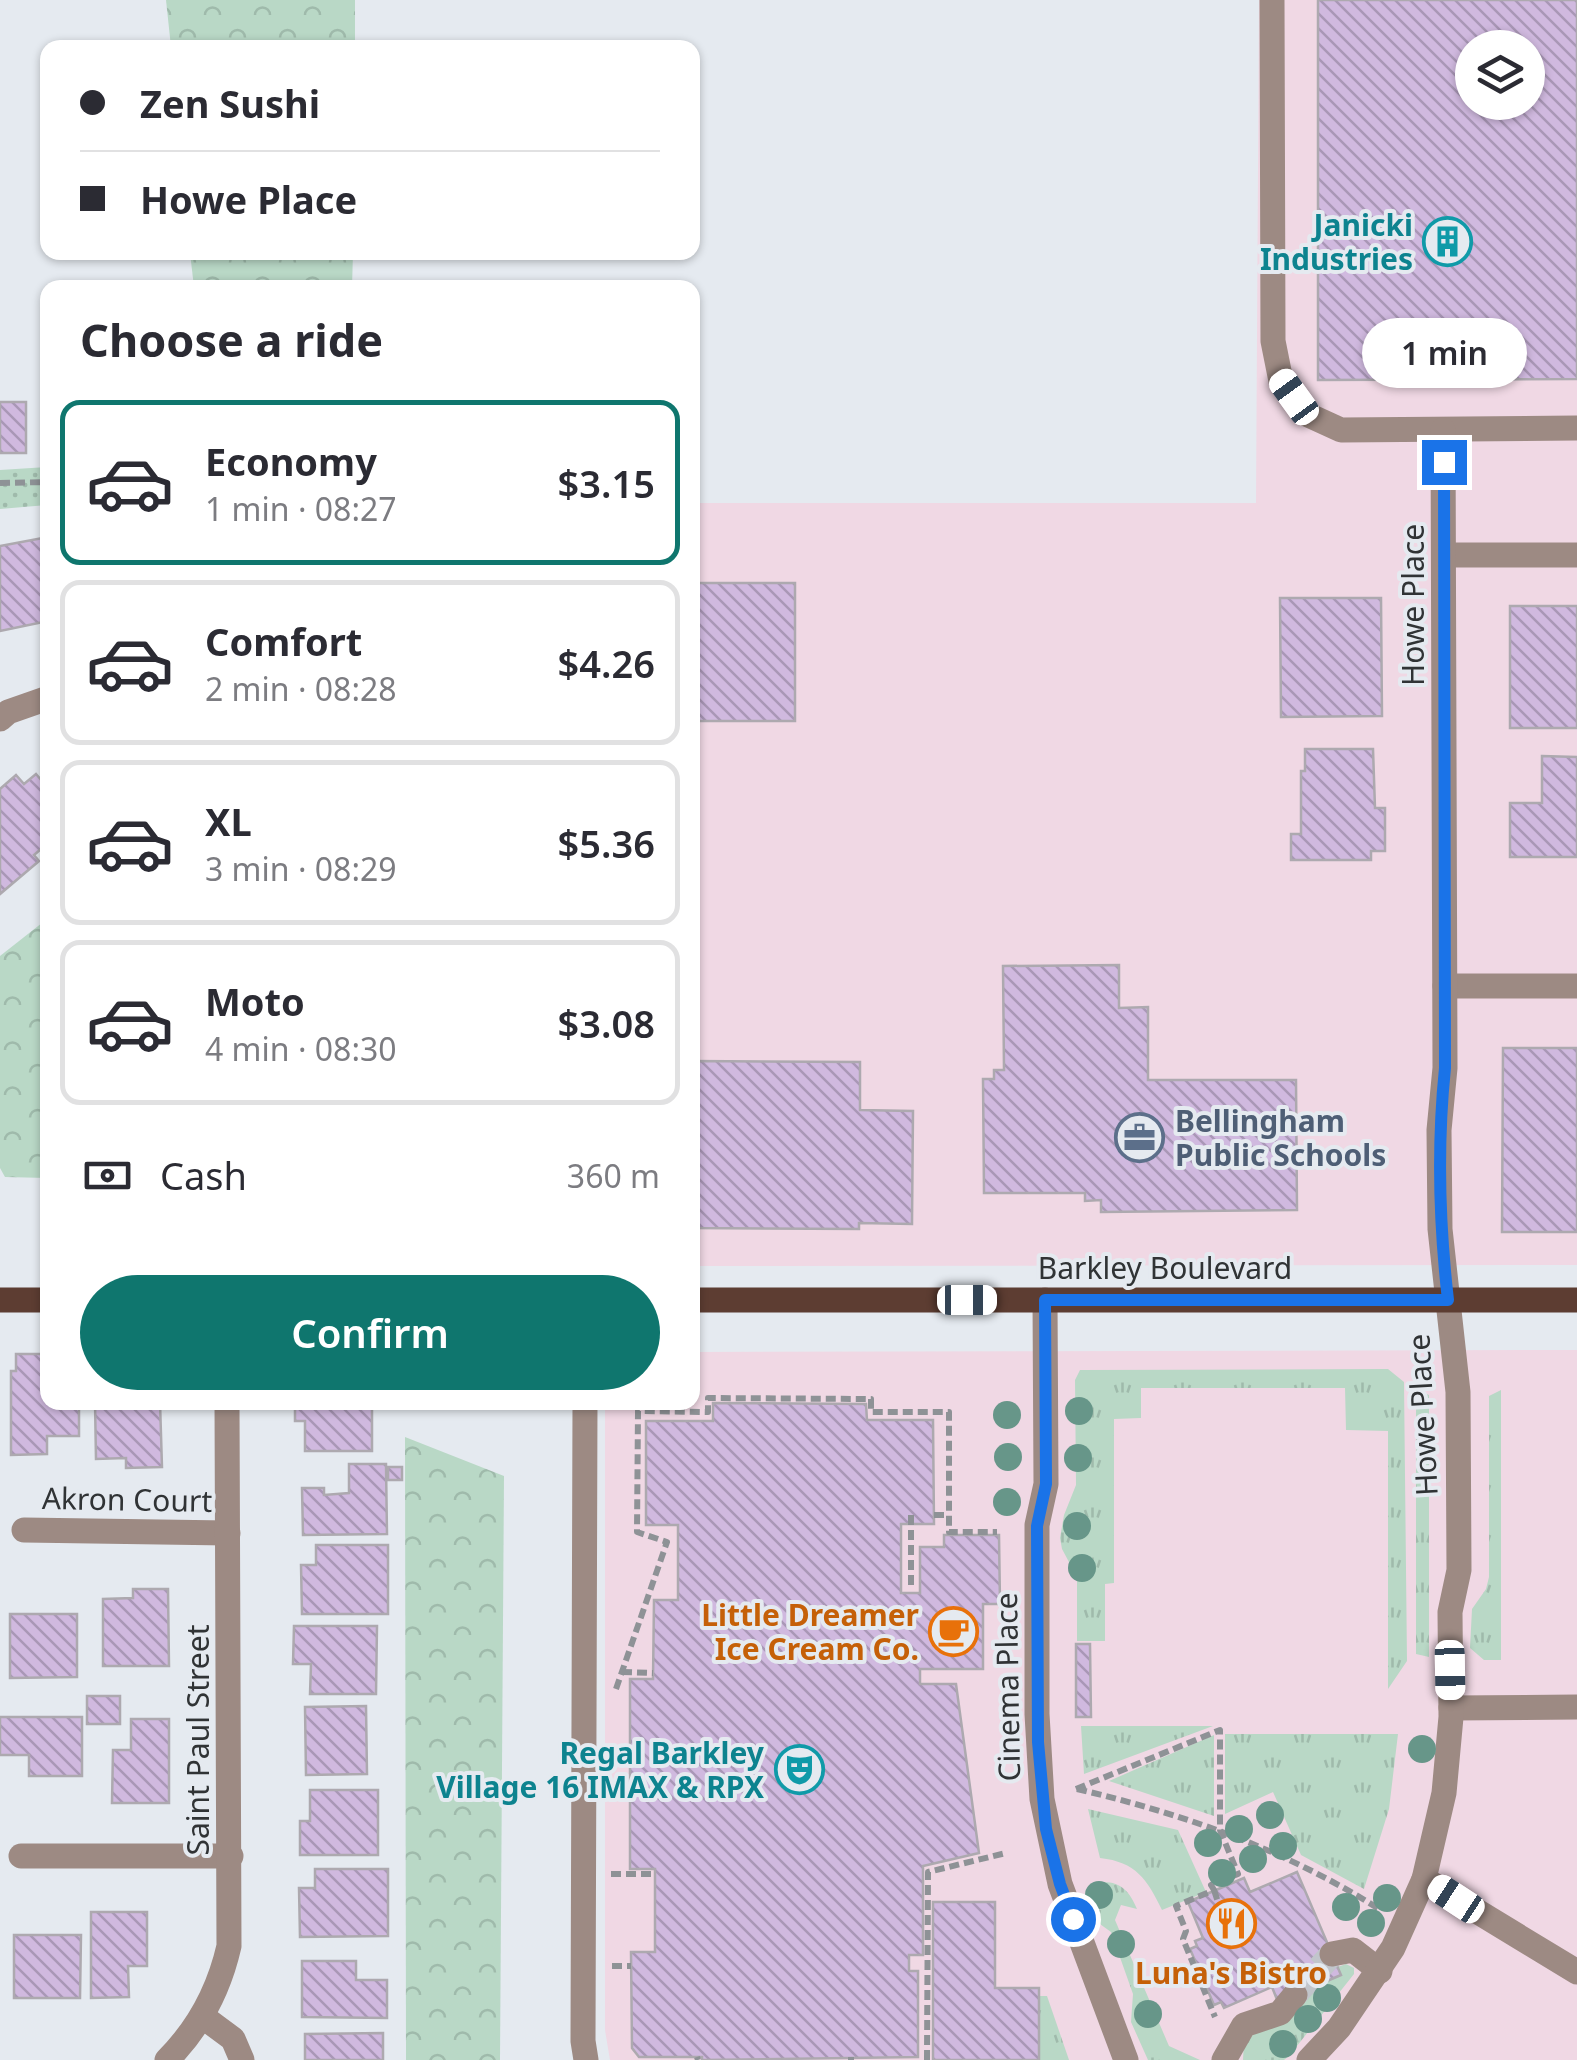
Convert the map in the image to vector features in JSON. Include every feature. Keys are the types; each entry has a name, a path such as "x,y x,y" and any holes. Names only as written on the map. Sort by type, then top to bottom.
{"main road":[{"path":"0,1300 40,1300"},
{"name":"Barkley Boulevard","path":"700,1300 1577,1300"}],"street":[{"path":"1272,0 1273,341 1282,381 1306,414 1342,430 1577,428"},
{"name":"Howe Place","path":"1309,2060 1339,2028 1380,1970 1424,1879 1444,1793 1451,1708 1450,1612 1459,1570 1458,1392 1440,1229 1439,1130 1445,1068 1443,430"},
{"path":"1444,554 1577,554"},
{"path":"0,719 8,712 40,701"},
{"path":"1445,986 1577,986"},
{"name":"Cinema Place","path":"1045,1300 1046,1484 1037,1526 1037,1714 1042,1799 1060,1884 1126,2060"},
{"name":"Saint Paul Street","path":"167,2060 202,2016 218,1985 229,1946 227,1410"},
{"path":"585,1410 586,2060"},
{"name":"Akron Court","path":"24,1530 228,1532"},
{"path":"1451,1708 1577,1707"},
{"path":"20,1856 231,1856"},
{"path":"1424,1879 1577,1972"},
{"path":"1332,1954 1353,1950 1380,1970"},
{"path":"1224,2060 1244,2025 1280,2013 1296,1995"},
{"path":"202,2016 232,2039 242,2060"}],"path":[{"path":"0,483 40,482"},
{"path":"611,1704 666,1542 637,1532 638,1411 708,1412 708,1398 726,1398 871,1400 871,1412 949,1412 949,1532 997,1532"},
{"path":"934,1516 949,1515"},
{"path":"910,1516 911,1590"},
{"path":"622,1672 653,1673"},
{"path":"1219,1904 1212,1885 1238,1874 1220,1830 1220,1730 1076,1789 1126,1800 1220,1830 1326,1878 1386,1914"},
{"path":"927,2060 928,1872 1006,1854"},
{"path":"611,1874 655,1874"},
{"path":"1214,1890 1176,1906 1186,1930 1182,1939 1215,2018 1234,2011"},
{"path":"610,1966 631,1966"}],"shaded area":[{"path":"1259,0 1577,0 1577,1265 700,1266 700,503 1256,503"},
{"path":"1577,1350 1577,2060 610,2060 605,2030 605,1410 700,1410 700,1352"}],"green space":[{"path":"166,0 355,0 355,40 170,40"},
{"path":"191,260 353,260 352,280 193,280"},
{"path":"40,467 40,506 0,509 0,470"},
{"path":"40,925 40,1178 5,1177 0,1168 0,956"},
{"path":"1388,1369 1404,1382 1407,1661 1388,1689 1388,1431 1346,1430 1345,1388 1141,1388 1141,1418 1114,1419 1114,1583 1105,1584 1105,1641 1077,1641 1077,1577 1060,1538 1076,1485 1075,1380 1080,1370"},
{"path":"1416,1389 1429,1395 1429,1657 1416,1654"},
{"path":"1501,1390 1501,1660 1484,1660 1470,1648 1472,1609 1489,1577 1489,1396"},
{"path":"405,1437 504,1476 500,2060 406,2060"},
{"path":"1081,1726 1213,1726 1084,1774"},
{"path":"1225,1734 1398,1734 1389,1809 1364,1889 1301,1855 1273,1792 1225,1814"},
{"path":"1214,1735 1214,1816 1109,1781"},
{"path":"1088,1809 1178,1830 1206,1892 1162,1910 1139,1874 1123,1863 1100,1858"},
{"path":"1101,1882 1124,1889 1137,1909 1121,1905 1115,1920 1169,2046 1200,2060 1148,2060 1131,2022 1133,1994 1111,1932 1093,1919 1088,1902 1091,1889"},
{"path":"1346,1964 1354,1968 1354,1974 1289,2056 1284,2060 1243,2060 1244,2040 1295,2011 1329,1970"},
{"path":"1039,1996 1047,1996 1069,2060 1039,2060"}],"building":[{"name":"Janicki Industries","path":"1318,0 1577,0 1577,379 1318,380"},
{"path":"0,402 26,402 26,453 0,453"},
{"path":"40,538 40,623 0,631 0,546"},
{"path":"700,583 795,583 795,721 700,721"},
{"path":"1280,598 1381,598 1382,716 1281,717"},
{"path":"1510,606 1577,606 1577,728 1510,728"},
{"path":"1305,749 1373,749 1375,808 1385,808 1385,851 1371,851 1371,860 1291,860 1291,834 1301,834"},
{"path":"1542,756 1577,757 1577,857 1510,857 1510,803 1542,803"},
{"path":"36,774 40,779 40,850 34,855 39,861 0,894 0,789 16,775 24,784"},
{"name":"Bellingham Public Schools","path":"1119,965 1119,1008 1148,1007 1148,1080 1296,1080 1297,1210 1101,1212 1101,1200 1085,1201 1085,1193 984,1193 983,1079 994,1079 994,1070 1004,1070 1003,966"},
{"path":"1503,1048 1577,1048 1577,1232 1502,1232"},
{"path":"700,1061 860,1062 860,1110 913,1111 912,1224 859,1223 859,1229 700,1228"},
{"path":"16,1354 40,1354 40,1410 79,1410 79,1436 47,1436 47,1454 11,1455 11,1371 16,1371"},
{"name":"Regal Barkley Village 16 IMAX & RPX","path":"713,1403 866,1404 867,1420 933,1420 934,1524 901,1524 901,1593 920,1593 920,1547 944,1547 944,1535 999,1535 1000,1604 983,1604 983,1669 920,1669 920,1684 956,1684 979,1853 923,1866 923,1955 909,1955 909,1971 918,1971 918,2057 702,2060 639,2057 632,2048 631,1952 655,1952 655,1869 630,1869 630,1679 653,1679 654,1600 678,1600 678,1525 646,1525 646,1421 713,1421"},
{"path":"95,1410 160,1410 162,1467 126,1468 126,1458 96,1459"},
{"path":"295,1410 372,1410 372,1451 305,1451 305,1421 295,1421"},
{"path":"349,1464 386,1464 387,1534 303,1535 302,1488 324,1488 324,1495 349,1493"},
{"path":"388,1467 402,1467 402,1480 388,1480"},
{"path":"316,1545 388,1545 388,1614 302,1614 301,1565 316,1565"},
{"path":"133,1589 168,1589 169,1666 103,1666 103,1599 133,1598"},
{"path":"10,1614 77,1614 77,1677 10,1678"},
{"path":"294,1626 377,1626 376,1694 310,1694 311,1664 293,1664"},
{"path":"1076,1644 1090,1644 1091,1717 1076,1717"},
{"path":"87,1696 120,1696 120,1724 87,1724"},
{"path":"366,1706 367,1774 306,1775 305,1707"},
{"path":"0,1717 82,1717 82,1776 29,1776 29,1755 0,1755"},
{"path":"131,1719 169,1719 169,1803 112,1803 113,1750 131,1750"},
{"path":"310,1790 378,1790 378,1855 300,1855 300,1821 310,1821"},
{"path":"315,1869 388,1869 388,1936 300,1937 299,1888 315,1888"},
{"path":"1297,1872 1341,1975 1278,2002 1272,1987 1224,2008 1221,2002 1214,2005 1190,1949 1203,1938 1188,1902 1244,1878 1250,1892"},
{"path":"933,1902 995,1902 995,1988 1039,1988 1039,2060 933,2060"},
{"path":"91,1912 147,1912 147,1966 128,1966 129,1997 91,1998"},
{"path":"14,1935 81,1935 80,1998 14,1998"},
{"path":"302,1961 356,1961 356,1980 387,1980 387,2018 302,2017"},
{"path":"383,2033 383,2060 305,2060 305,2034"}],"tunnel":[{"path":"1295,1995 1332,1954"}],"place":[{"name":"Janicki Industries","path":"1448,241"},
{"name":"Bellingham Public Schools","path":"1140,1137"},
{"name":"Little Dreamer Ice Cream Co.","path":"954,1631"},
{"name":"Regal Barkley Village 16 IMAX & RPX","path":"799,1769"},
{"name":"Luna's Bistro","path":"1231,1923"}],"route":[{"path":"1073,1919 1046,1829 1039,1770 1037,1526 1046,1484 1045,1300 1448,1300 1440,1229 1439,1130 1445,1068 1444,462"}]}
